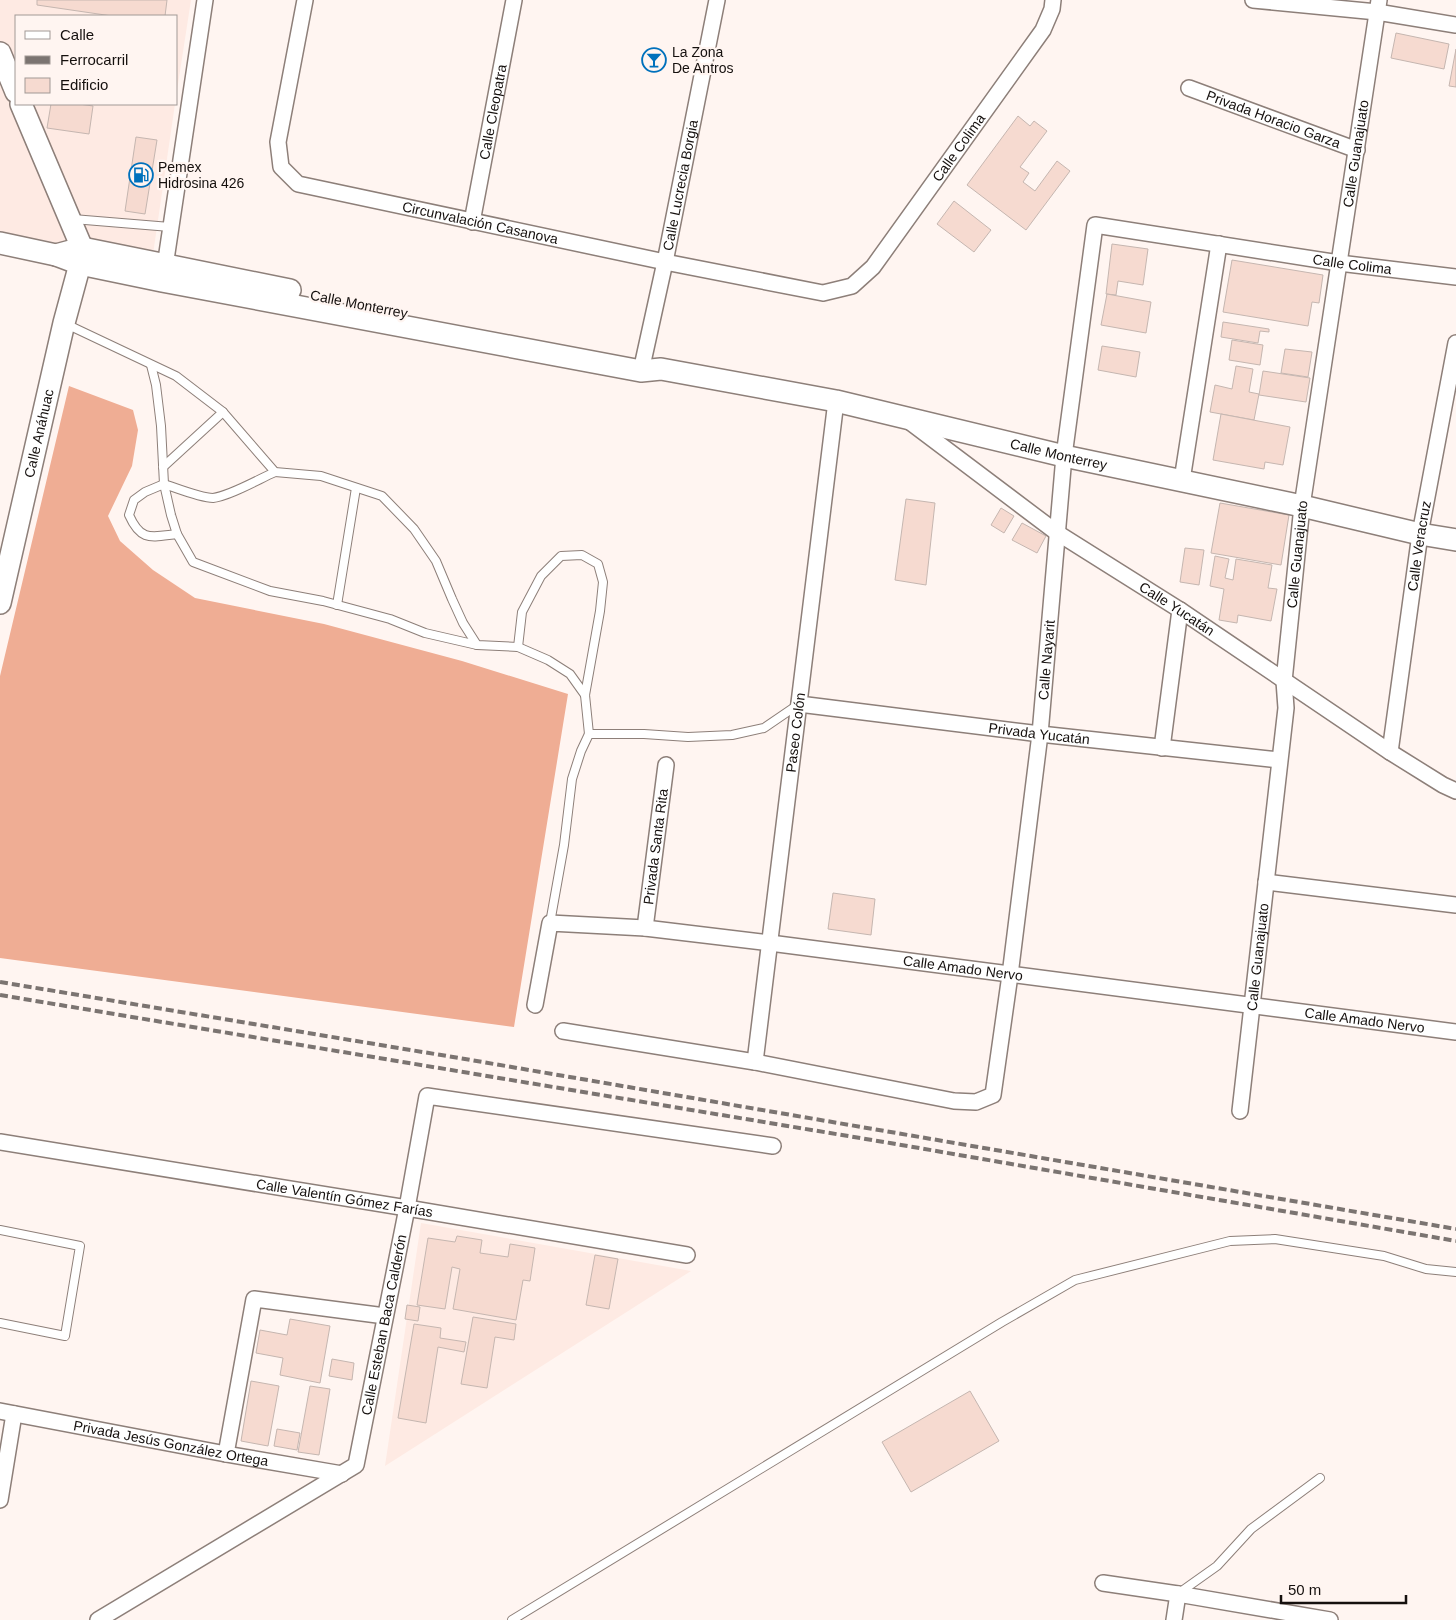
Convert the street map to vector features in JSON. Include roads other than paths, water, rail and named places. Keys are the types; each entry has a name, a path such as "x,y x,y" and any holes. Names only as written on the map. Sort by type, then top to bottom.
{"street":[{"path":"164,273 205,0"},
{"name":"Circunvalación Casanova","path":"305,0 278,142 281,167 298,184 472,222 822,293 852,286"},
{"name":"Calle Cleopatra","path":"472,222 514,0"},
{"name":"Calle Lucrecia Borgia","path":"648,367 665,262 717,0"},
{"name":"Calle Colima","path":"852,286 872,267 1043,30 1052,9 1053,0"},
{"path":"1253,0 1378,6 1456,25"},
{"name":"Calle Guanajuato","path":"1240,1111 1286,708 1284,681 1302,506 1378,6"},
{"path":"0,53 15,90"},
{"name":"Privada Horacio Garza","path":"1189,88 1357,150"},
{"path":"21,105 69,218 81,256"},
{"name":"Calle Colima","path":"1095,225 1339,263 1456,277"},
{"name":"Calle Nayarit","path":"755,1062 954,1101 976,1102 993,1095 1040,734 1064,456 1095,225"},
{"name":"Calle Monterrey","path":"0,243 56,255 81,256 648,367 836,401 1064,456 1302,506 1420,534 1456,540"},
{"path":"1182,480 1219,244"},
{"name":"Calle Anáhuac","path":"0,602 81,256"},
{"name":"Calle Veracruz","path":"1390,752 1420,534 1456,343"},
{"name":"Paseo Colón","path":"755,1062 836,401"},
{"name":"Calle Yucatán","path":"905,418 1056,532 1180,610 1390,752 1442,785 1456,791"},
{"path":"1162,748 1180,610"},
{"name":"Privada Yucatán","path":"799,704 1040,734 1279,760"},
{"name":"Privada Santa Rita","path":"645,928 666,765"},
{"path":"1266,882 1456,905"},
{"path":"535,1005 550,923"},
{"name":"Calle Amado Nervo","path":"550,923 645,928 770,943 1456,1032"},
{"path":"563,1032 755,1062"},
{"name":"Calle Esteban Baca Calderón","path":"342,1474 356,1465 408,1208 427,1096 773,1146"},
{"name":"Calle Valentín Gómez Farías","path":"0,1142 687,1255"},
{"path":"226,1454 254,1299 385,1316"},
{"path":"0,1500 7,1412"},
{"name":"Privada Jesús González Ortega","path":"7,1412 342,1474"},
{"path":"98,1620 342,1474"},
{"path":"1103,1583 1330,1620"},
{"path":"1174,1620 1178,1594"}],"lane":[{"path":"69,218 170,227"},
{"path":"64,323 176,376 223,412 275,472"},
{"path":"151,365 156,385 164,484 177,534 193,562 270,591 323,600 390,619 425,633 477,644 518,647 548,660 570,674 585,695"},
{"path":"163,467 223,412"},
{"path":"177,534 148,537 135,529 129,516 134,500 145,492 164,484 212,498 228,494 275,472 321,476 382,496 414,529 436,561 456,607 477,644"},
{"path":"337,605 356,488"},
{"path":"518,647 522,612 541,576 561,556 582,555 598,564 603,582 600,611 585,695 589,734 572,778 564,845 550,923"},
{"path":"589,734 644,734 688,737 732,735 764,728 799,704"},
{"path":"0,1230 80,1246 65,1336 0,1323"},
{"path":"512,1620 1002,1322 1075,1280 1175,1253 1230,1241 1275,1239 1384,1256 1426,1269 1456,1272"},
{"path":"1178,1594 1216,1566 1251,1529 1320,1478"}],"railway":[{"path":"0,982 465,1059 1456,1229"},
{"path":"0,995 890,1143 1456,1241"}],"place":[{"name":"La Zona De Antros","path":"654,60"},
{"name":"Pemex Hidrosina 426","path":"141,175"}]}
